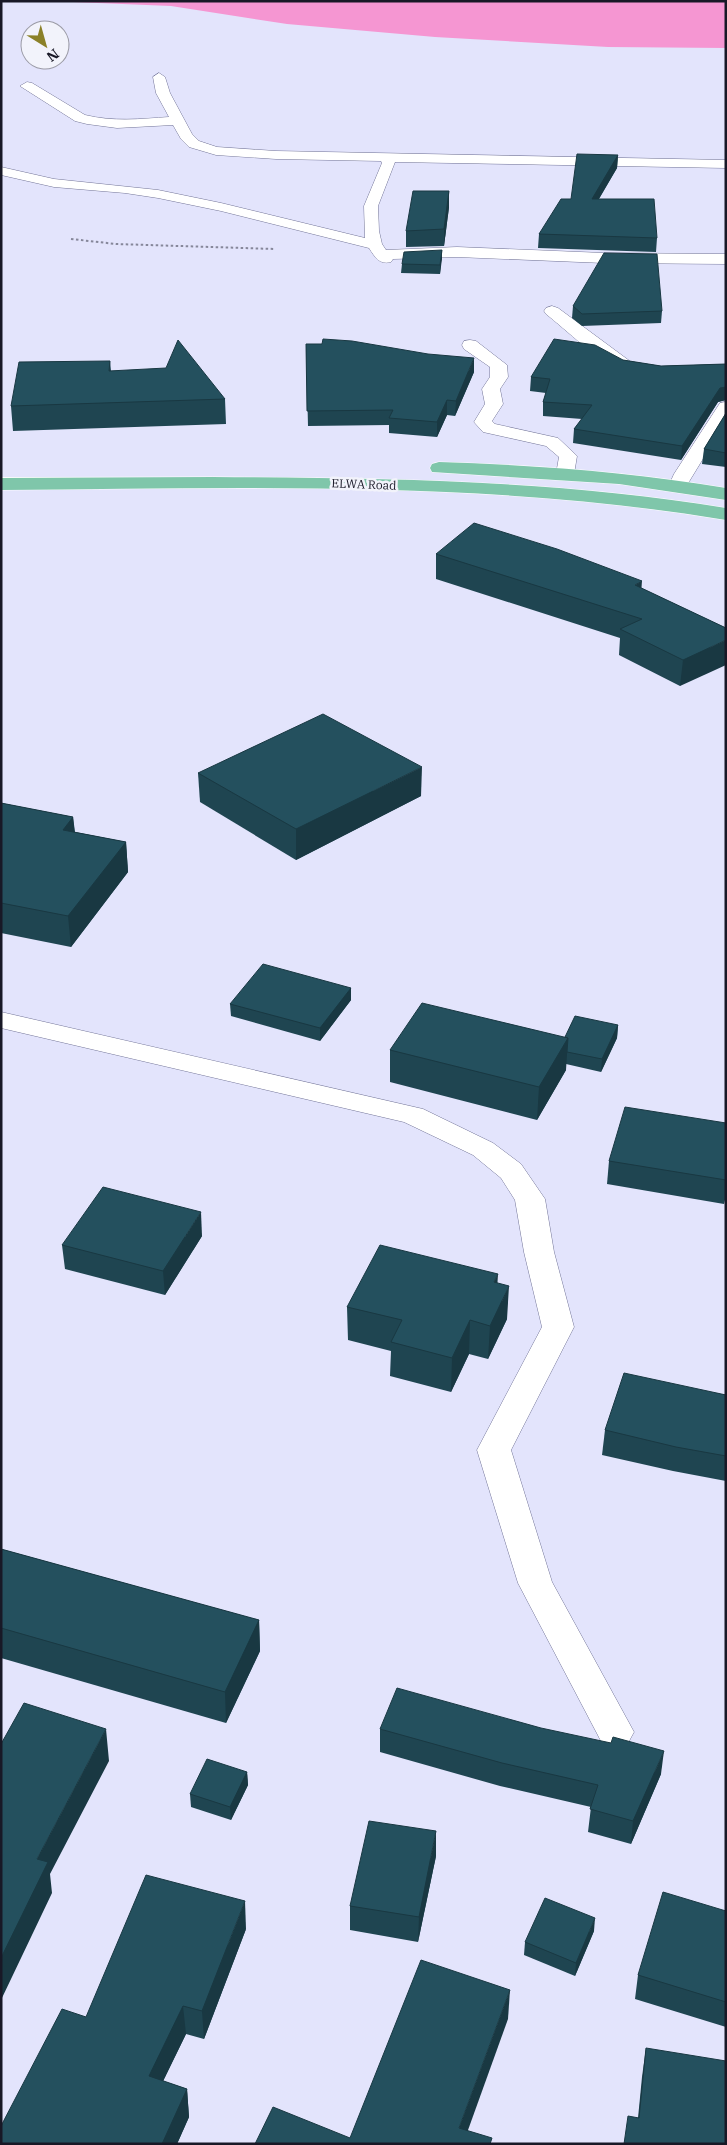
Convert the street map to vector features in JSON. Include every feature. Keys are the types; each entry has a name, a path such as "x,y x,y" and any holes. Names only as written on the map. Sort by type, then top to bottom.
{"main road":[{"name":"ELWA Road","path":"1,466 330,466"},
{"path":"424,468 489,469 565,474 678,485 726,494"},
{"name":"ELWA Road","path":"1,484 340,483 487,488 664,503 726,514"}],"street":[{"path":"159,77 163,93 186,136 194,144 216,151 276,155 386,158 726,164"},
{"path":"27,86 80,118 104,122 179,121"},
{"path":"383,256 371,231 372,206 389,163 386,158"},
{"path":"1,171 54,183 125,189 221,207 383,256 457,252 604,258 726,259"},
{"path":"552,311 616,360 630,368 638,369"},
{"path":"470,344 498,365 499,377 491,389 495,398 495,406 483,422 489,428 552,442 568,456 565,474"},
{"path":"678,485 726,407"},
{"path":"1,1020 413,1115 483,1149 511,1170 530,1199 539,1252 558,1327 494,1450 535,1583 615,1732"}],"path":[{"path":"71,239 116,244 283,249"}],"shaded area":[{"path":"49,1 726,1 726,48 608,47 435,37 287,24 171,6"}],"building":[{"path":"577,154 618,155 592,199 654,199 657,238 539,234 561,199 571,199"},
{"path":"413,191 449,191 444,229 406,231"},
{"path":"442,250 440,265 402,264 404,252"},
{"path":"604,253 657,254 662,311 582,314 573,306"},
{"path":"323,339 352,341 428,354 474,358 456,401 447,400 437,422 389,418 393,410 307,411 306,344 322,344"},
{"path":"554,339 595,345 623,360 661,366 726,364 726,387 720,388 682,446 574,429 592,405 543,402 550,379 531,377"},
{"path":"178,340 225,399 11,406 19,362 110,361 109,371 166,368"},
{"path":"726,413 726,453 704,449"},
{"path":"474,523 557,549 642,581 635,585 726,628 726,640 683,660 620,629 642,619 436,554"},
{"path":"323,714 422,767 296,829 198,773"},
{"path":"1,803 73,817 63,830 126,842 68,916 1,903"},
{"path":"263,964 351,988 320,1028 230,1004"},
{"path":"422,1003 568,1038 539,1087 390,1050"},
{"path":"575,1016 618,1025 602,1059 567,1052 568,1038 565,1037"},
{"path":"625,1107 726,1123 726,1180 609,1161"},
{"path":"103,1187 201,1212 163,1271 62,1245"},
{"path":"380,1245 498,1274 494,1282 509,1286 490,1326 470,1320 452,1358 391,1342 402,1320 347,1307"},
{"path":"624,1373 726,1395 726,1456 676,1447 605,1430"},
{"path":"1,1549 259,1620 225,1692 1,1628"},
{"path":"397,1688 541,1728 611,1743 613,1737 664,1751 633,1821 590,1809 598,1785 502,1763 380,1729"},
{"path":"24,1703 106,1729 37,1859 48,1862 1,1958 1,1744"},
{"path":"207,1759 247,1772 230,1807 190,1794"},
{"path":"369,1821 436,1831 419,1917 350,1906"},
{"path":"146,1875 245,1901 202,2011 183,2006 149,2076 187,2089 162,2144 1,2144 1,2126 62,2009 86,2017"},
{"path":"663,1892 726,1911 726,2002 638,1975"},
{"path":"545,1898 595,1918 576,1963 525,1942"},
{"path":"421,1960 510,1990 459,2128 492,2138 490,2144 255,2144 273,2107 350,2138"},
{"path":"646,2048 726,2061 726,2144 624,2144 628,2116 639,2118"}]}
